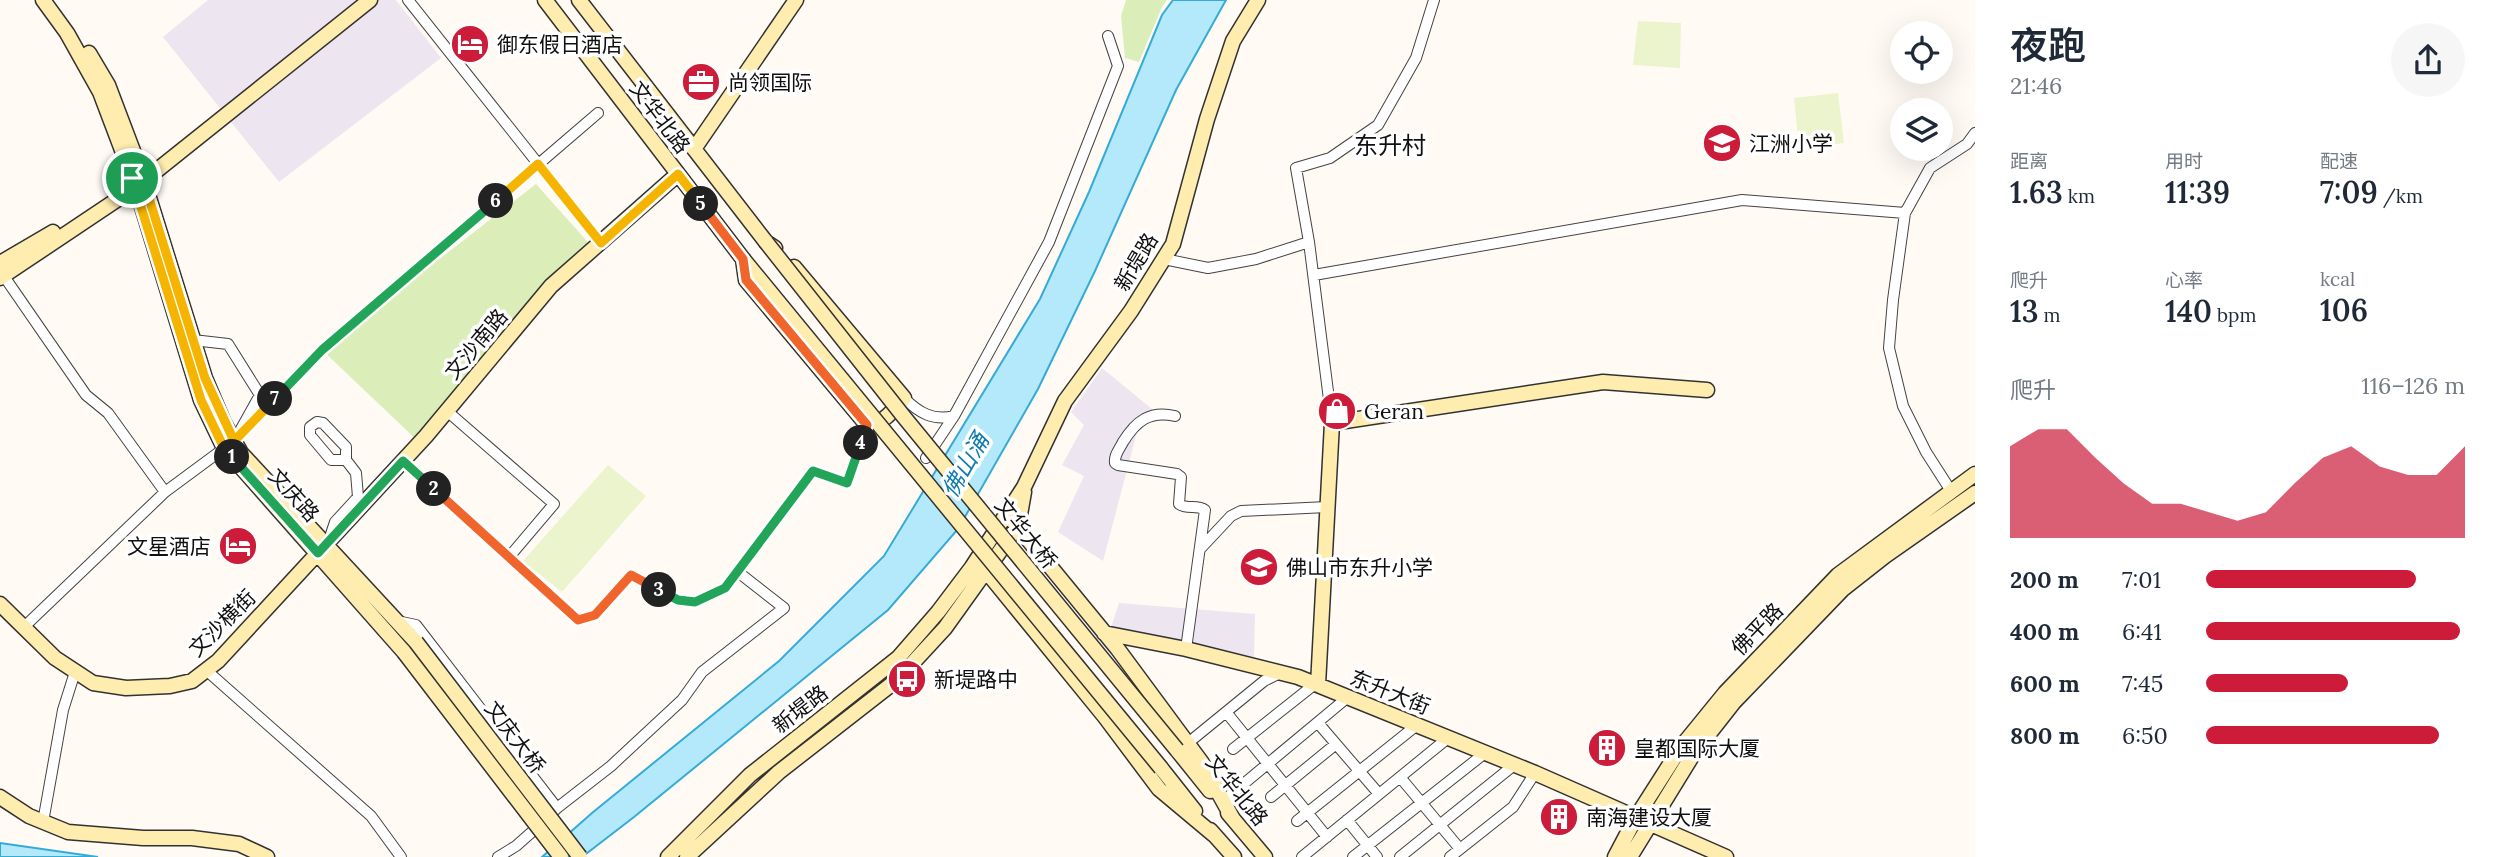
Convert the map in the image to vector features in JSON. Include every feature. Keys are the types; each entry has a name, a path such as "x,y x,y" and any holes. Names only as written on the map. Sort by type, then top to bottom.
{"main road":[{"name":"文庆路","path":"43,0 67,33 100,92 137,181 229,445"},
{"name":"文庆路","path":"54,0 108,85 201,400 229,445 322,549 404,652"},
{"path":"1,271 137,181 370,0"},
{"name":"文华北路","path":"545,0 743,259"},
{"name":"文华北路","path":"579,0 766,242"},
{"path":"694,149 796,0"},
{"name":"新堤路","path":"687,857 779,772 897,680 945,628 1024,487 1065,401 1131,312 1173,244 1207,119 1233,41 1258,0"},
{"name":"文沙南路","path":"322,549 447,411 551,286 678,174"},
{"path":"743,259 746,280 867,425 874,425 889,415 904,398 784,254 766,242"},
{"name":"文华大桥","path":"766,242 913,428 1182,746"},
{"path":"743,259 1234,857"},
{"path":"1316,685 1332,423 1603,382 1707,390"},
{"name":"佛平路","path":"1630,857 1642,822 1681,747 1725,693 1838,575 1975,474"},
{"name":"新堤路","path":"668,857 750,775 898,658 1018,526 1024,487"},
{"name":"佛平路","path":"1615,857 1734,702 1843,589 1885,555 1975,493"},
{"path":"1007,514 1104,632 1182,746 1202,762 1233,819"},
{"name":"文庆路","path":"322,549 416,642"},
{"name":"文沙横街","path":"0,604 55,657 93,683 127,688 170,686 191,681 218,661 322,549"},
{"path":"982,565 1105,717 1159,789 1214,835"},
{"name":"东升大街","path":"1104,632 1186,649 1316,685 1535,773 1726,857"},
{"name":"文庆大桥","path":"416,642 580,857"},
{"name":"文庆大桥","path":"404,652 561,857"},
{"name":"文华北路","path":"1182,746 1233,819 1265,857"},
{"path":"0,797 29,816 68,832 143,838 192,838 239,845 267,857"}],"street":[{"path":"408,0 601,243"},
{"path":"1332,423 1314,275 1296,168 1330,158 1378,125 1416,58 1434,0"},
{"path":"926,458 954,416 1049,242 1118,66 1108,36"},
{"path":"24,626 166,492 229,445 322,350 598,113"},
{"path":"1951,491 1926,452 1903,406 1889,348 1905,213 1930,168 1967,144 1975,133"},
{"path":"1314,275 1742,200 1905,213"},
{"path":"1164,259 1208,268 1256,259 1309,243"},
{"path":"1,271 86,395 108,413 166,492"},
{"path":"193,340 228,344 260,395 229,445"},
{"path":"904,398 917,411 941,419 954,416"},
{"path":"447,411 554,504 509,557"},
{"path":"1175,416 1164,413 1141,419 1133,426 1114,457 1115,463 1177,474 1181,477 1179,504 1184,508 1201,507 1205,510 1186,649"},
{"path":"403,461 578,620 595,615 631,575 678,600 695,602 725,588 813,471 847,483 867,425"},
{"path":"322,549 335,522 358,497 356,473 346,460"},
{"path":"1200,549 1231,516 1241,512 1327,507"},
{"path":"498,857 516,846 557,808 621,757 682,700 702,672 784,608 738,572"},
{"path":"397,621 416,625 557,808"},
{"path":"206,670 371,816 401,857"},
{"path":"43,822 63,710 75,671"},
{"path":"1182,746 1264,681 1280,673"},
{"path":"1233,749 1316,685"},
{"path":"1223,801 1348,698"},
{"path":"1226,712 1327,837"},
{"path":"1318,723 1379,794"},
{"path":"1297,821 1417,725"},
{"path":"1302,857 1448,738"},
{"path":"1271,797 1336,744"},
{"path":"1353,857 1485,753"},
{"path":"1401,857 1514,765"},
{"path":"1450,857 1513,807 1535,773"},
{"path":"1400,777 1460,849"},
{"path":"1347,820 1377,857"}],"shaded area":[{"path":"208,0 396,0 441,58 279,182 163,37"},
{"path":"1102,368 1152,409 1137,432 1103,561 1058,532 1084,476 1062,465 1084,425 1071,412"},
{"path":"1119,603 1255,614 1254,657 1111,627"}],"green space":[{"path":"1126,0 1167,0 1139,62 1125,58 1121,16"},
{"path":"1638,21 1681,23 1680,68 1633,65"},
{"path":"1838,93 1844,143 1799,148 1794,98"},
{"path":"536,184 594,249 420,443 322,350"},
{"path":"608,465 646,496 562,592 523,561"}],"water":[{"name":"佛山涌","path":"1173,0 1226,0 1176,90 1095,271 1038,389 958,529 888,610 634,817 582,857 542,857 779,661 884,556 1040,299 1089,192 1162,15"},
{"path":"0,843 98,857 0,857"}],"place":[{"name":"御东假日酒店","path":"470,44"},
{"name":"尚领国际","path":"701,82"},
{"name":"江洲小学","path":"1722,143"},
{"name":"Geran","path":"1337,411"},
{"name":"文星酒店","path":"238,546"},
{"name":"佛山市东升小学","path":"1259,567"},
{"name":"新堤路中","path":"907,679"},
{"name":"皇都国际大厦","path":"1607,748"},
{"name":"南海建设大厦","path":"1559,817"}],"district":[{"name":"东升村","path":"1390,145"}],"route":[{"path":"538,164 601,243 678,174 743,259 746,280 867,425 847,483 813,471 725,588 695,602 678,600 631,575 595,615 578,620 403,461 318,553 224,448 201,400 132,178 143,179 205,378 234,441 322,350 538,164"}]}
